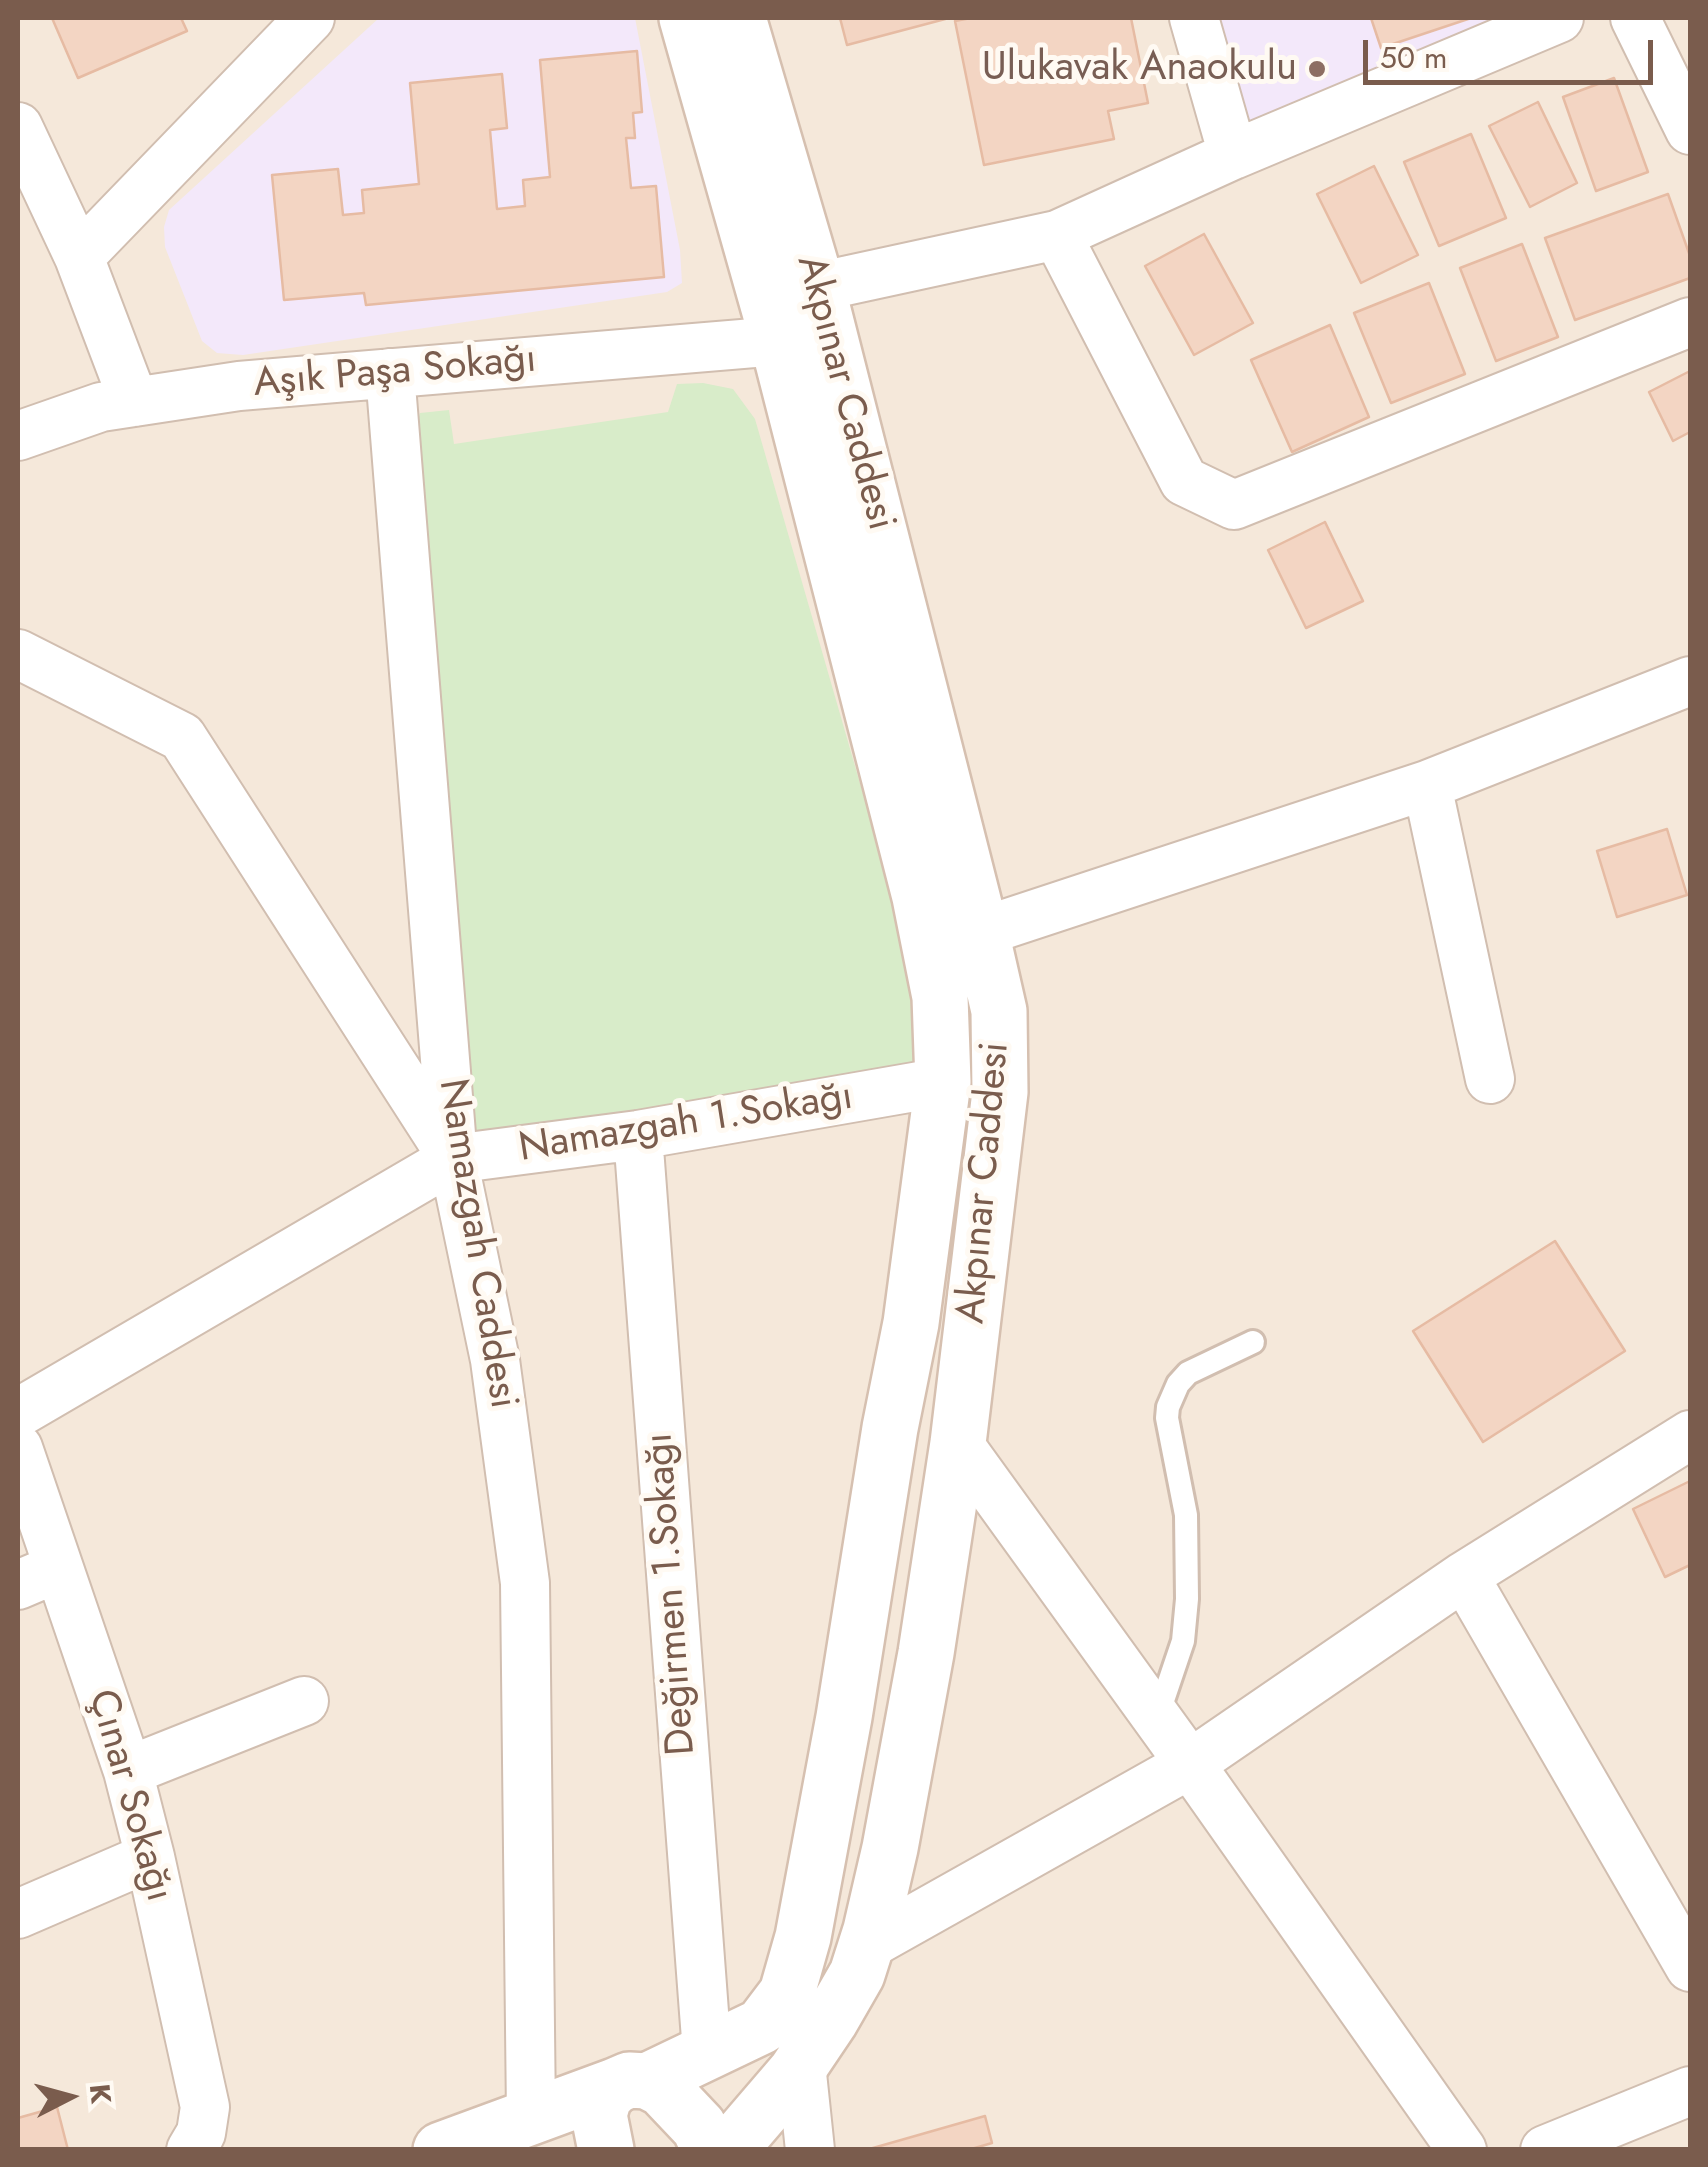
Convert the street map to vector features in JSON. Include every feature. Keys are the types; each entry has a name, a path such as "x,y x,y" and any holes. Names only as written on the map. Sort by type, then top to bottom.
{"main road":[{"name":"Akpınar Caddesi","path":"631,2083 762,2026 787,1993 803,1937 844,1717 890,1428 912,1323 942,1082 940,996 920,896 778,341 686,18"},
{"name":"Akpınar Caddesi","path":"728,2150 802,2064 857,1974 866,1946 890,1848 926,1652 958,1444 1000,1092 999,1011 982,932 818,287 738,18"},
{"path":"441,2150 578,2138 600,2115 604,2097 631,2083 663,2089 699,2126 710,2150"}],"street":[{"path":"268,60 294,18"},
{"path":"79,257 310,18"},
{"path":"1194,18 1233,155"},
{"path":"818,287 1057,235 1233,155 1559,18"},
{"path":"1635,18 1690,130"},
{"path":"18,127 79,257 134,402"},
{"path":"1057,235 1184,481 1234,505 1690,322"},
{"name":"Aşık Paşa Sokağı","path":"18,436 101,406 239,386 778,341"},
{"name":"Namazgah Caddesi","path":"390,373 454,1159 495,1360 524,1583 578,2138"},
{"path":"18,654 182,737 454,1159"},
{"path":"982,932 1428,785 1689,687"},
{"path":"1428,785 1490,1079"},
{"name":"Namazgah 1.Sokağı","path":"18,1413 454,1159 638,1136 942,1082"},
{"name":"Değirmen 1.Sokağı","path":"638,1136 706,2052"},
{"path":"866,1946 1190,1764 1464,1576 1690,1435"},
{"path":"958,1444 1462,2150"},
{"name":"Çınar Sokağı","path":"18,1448 38,1577 128,1771 150,1856 205,2107 201,2133 191,2150"},
{"path":"1464,1576 1690,1967"},
{"path":"128,1771 304,1702"},
{"path":"18,1914 150,1856"},
{"path":"802,2064 810,2150"},
{"path":"1546,2150 1690,2091"}],"lane":[{"path":"1157,1718 1183,1641 1187,1599 1186,1515 1168,1407 1178,1384 1188,1373 1252,1342"}],"shaded area":[{"path":"18,18 1690,18 1690,2149 18,2149"},
{"path":"379,18 635,18 680,250 682,283 667,292 243,355 217,353 202,341 165,247 164,227 169,210"},
{"name":"Ulukavak Anaokulu","path":"1208,18 1537,18 1259,124 1239,120"}],"green space":[{"path":"703,383 733,389 755,419 904,936 922,1068 475,1134 408,454 420,413 449,410 454,444 668,412 677,384"}],"building":[{"path":"52,18 181,18 187,31 78,78"},
{"path":"840,18 949,18 847,45"},
{"path":"1131,18 1148,103 1108,111 1114,139 984,165 955,21"},
{"path":"1371,18 1471,18 1381,48"},
{"path":"637,51 642,112 633,113 635,138 626,138 631,188 656,186 664,277 366,305 364,293 284,300 272,175 338,169 343,215 364,213 362,190 419,184 410,83 502,74 507,128 490,130 497,209 525,206 523,180 550,177 540,60"},
{"path":"1614,78 1648,172 1596,191 1563,97"},
{"path":"1538,102 1577,183 1530,207 1489,126"},
{"path":"1471,134 1506,218 1439,246 1404,162"},
{"path":"1374,166 1418,255 1361,283 1317,194"},
{"path":"1668,194 1690,256 1690,278 1575,320 1545,238"},
{"path":"1204,234 1253,323 1194,355 1145,266"},
{"path":"1522,244 1558,337 1496,361 1460,268"},
{"path":"1429,283 1465,374 1391,403 1354,313"},
{"path":"1330,325 1369,417 1292,452 1251,360"},
{"path":"1690,371 1690,432 1673,441 1649,392"},
{"path":"1325,522 1363,601 1306,628 1268,550"},
{"path":"1667,829 1687,895 1617,917 1597,851"},
{"path":"1555,1241 1625,1351 1483,1442 1413,1331"},
{"path":"1690,1481 1690,1565 1665,1577 1633,1509"},
{"path":"57,2107 68,2150 18,2150 18,2118"},
{"path":"985,2116 992,2143 968,2150 866,2150"}],"place":[{"name":"Ulukavak Anaokulu","path":"1317,69"}]}
